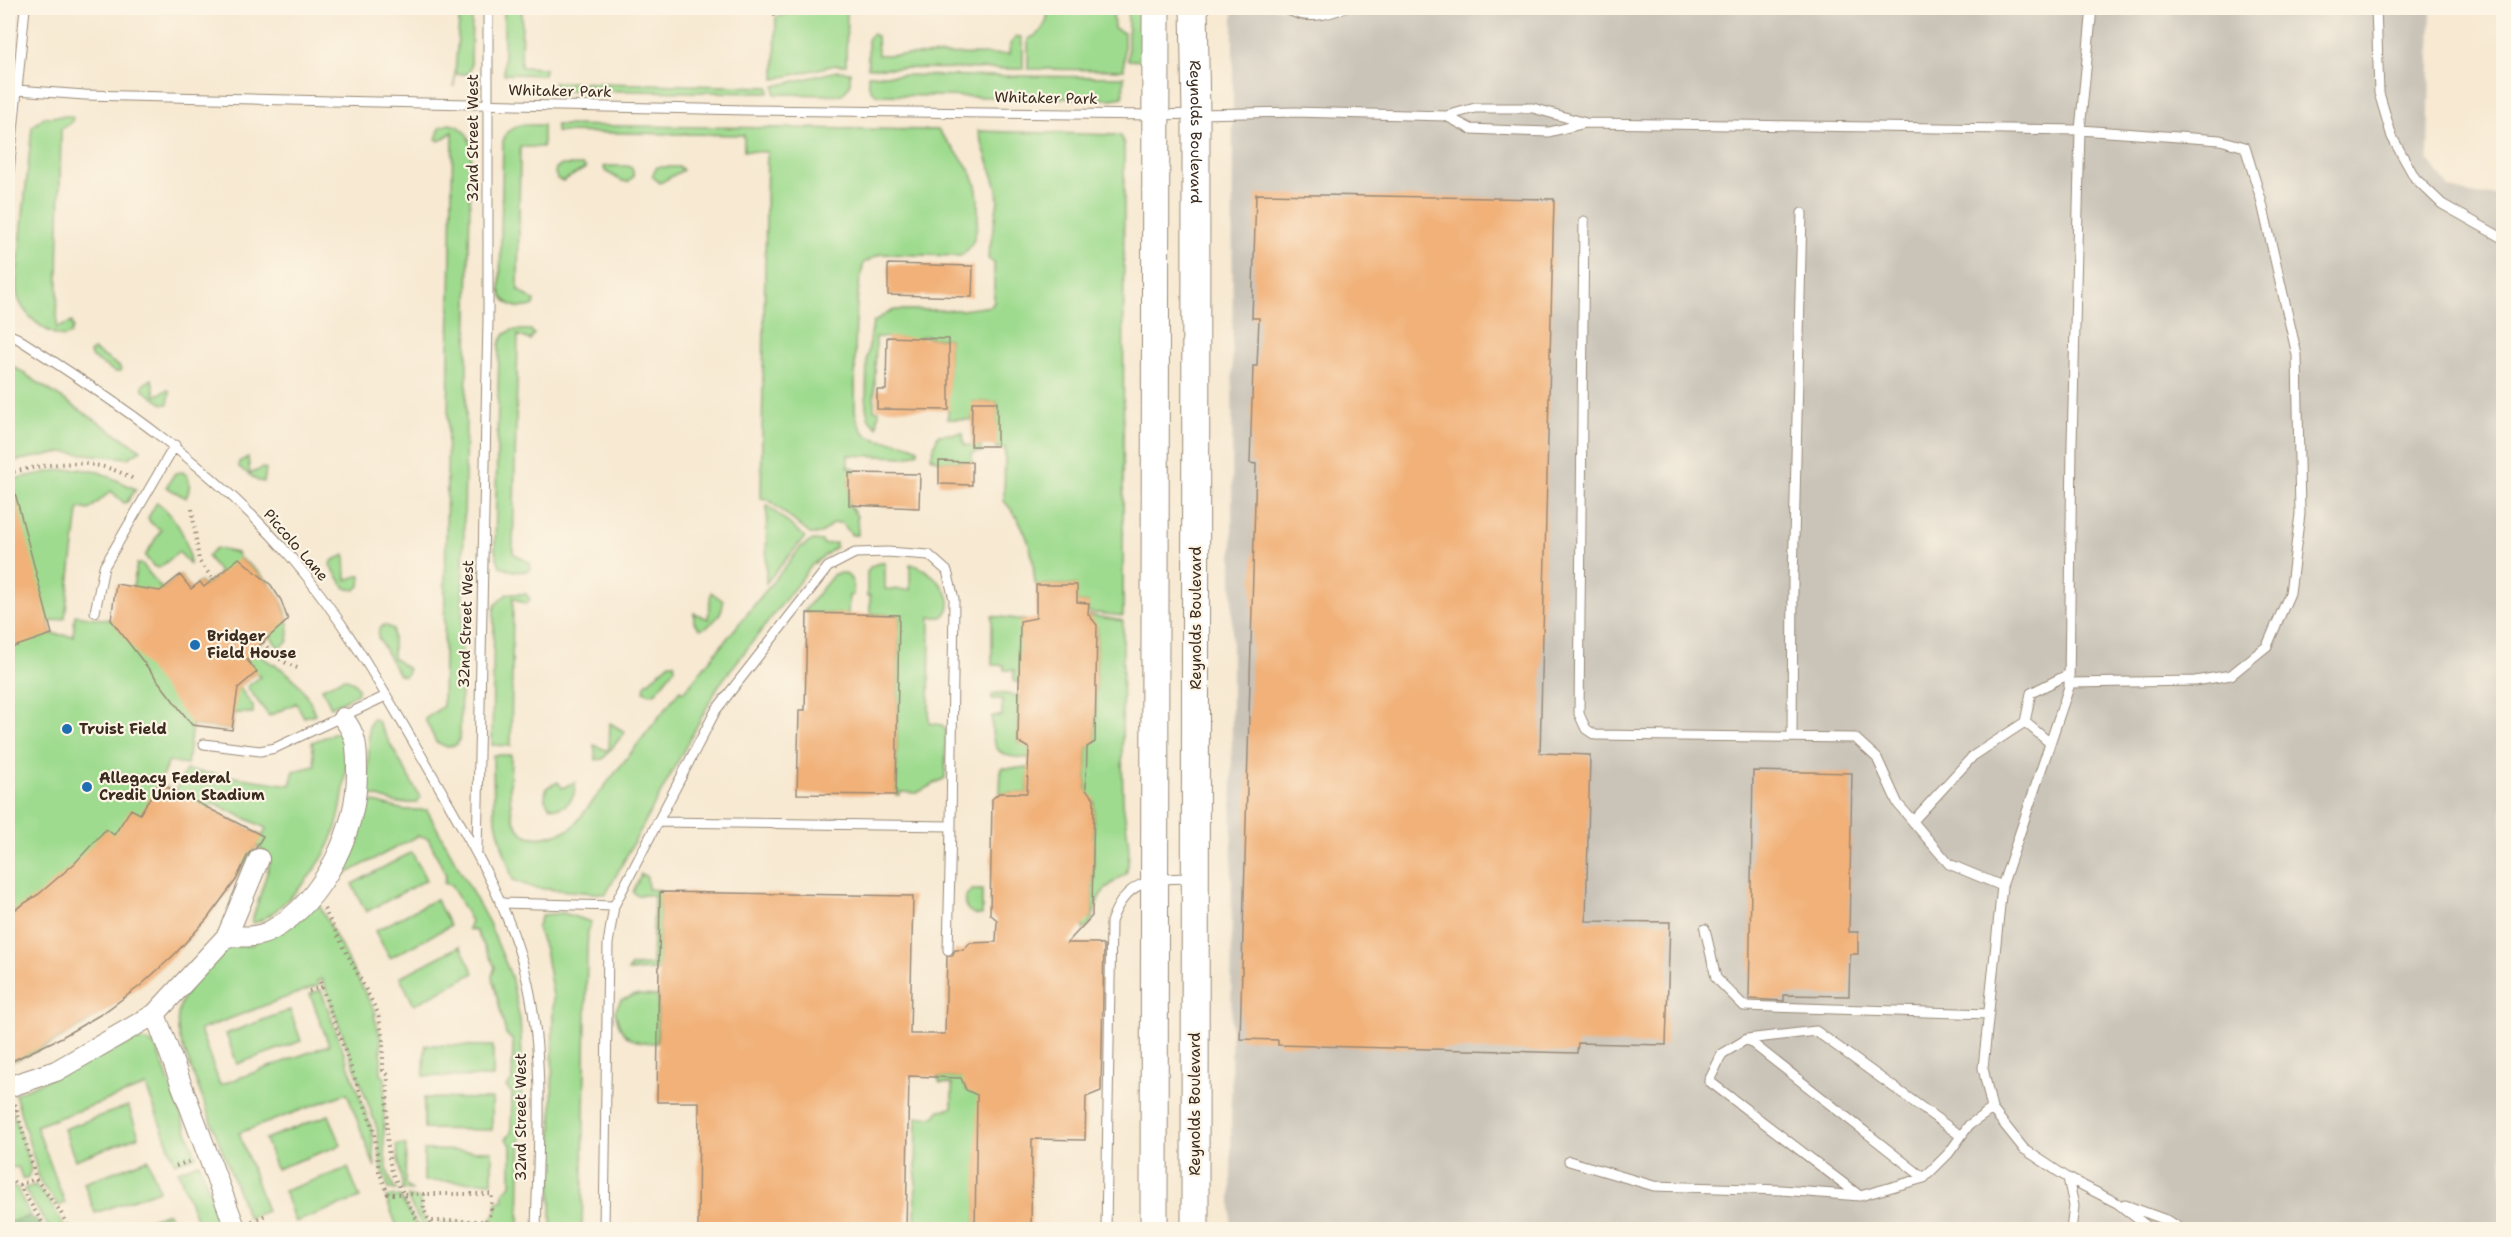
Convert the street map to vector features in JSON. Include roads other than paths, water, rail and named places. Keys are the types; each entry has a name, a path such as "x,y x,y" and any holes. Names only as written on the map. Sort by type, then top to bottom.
{"main road":[{"path":"1154,1230 1154,115 1156,8"},
{"name":"Reynolds Boulevard","path":"1194,8 1196,115 1195,1230"}],"street":[{"path":"227,936 256,937 273,929 303,905 337,857 353,813 357,784 357,741 343,718"},
{"path":"9,1086 56,1071 155,1014 227,936 259,859"},
{"path":"155,1014 236,1230"}],"lane":[{"path":"8,182 26,8"},
{"name":"32nd Street West","path":"488,8 488,332 477,855 521,955 532,1009 537,1056 536,1230"},
{"path":"1285,8 1295,14 1323,16 1344,8"},
{"path":"2092,8 2080,130 2069,679 2002,886 1983,1068 1992,1109 2024,1149 2068,1178 2117,1203 2152,1230"},
{"path":"2376,8 2379,93 2392,137 2415,178 2442,204 2504,239"},
{"name":"Whitaker Park","path":"17,90 114,96 488,104 1154,115 1294,112 1446,116"},
{"path":"1446,116 1475,108 1533,108 1586,123"},
{"path":"1446,116 1471,129 1518,131 1549,132 1586,123 2080,130 2220,140 2245,147 2262,199 2297,355 2300,514 2290,593 2267,646 2231,675 2195,681 2140,683 2069,679 2031,693 2025,722 1973,756 1913,821"},
{"path":"1792,737 1793,581 1802,213"},
{"path":"1584,221 1580,714 1586,729 1595,735 1856,738 1877,758 1898,804 1949,864 2002,886"},
{"name":"Piccolo Lane","path":"8,334 123,406 175,445 261,526 290,557 357,647 477,855"},
{"path":"95,612 104,567 175,445"},
{"path":"604,1230 608,944 614,906 716,710 828,567 855,554 887,552 929,555 947,571 954,599 948,950"},
{"path":"204,744 260,751 287,744 386,696"},
{"path":"2025,722 2050,743"},
{"path":"658,822 951,826"},
{"path":"1106,1230 1111,922 1117,905 1123,897 1154,879 1196,878"},
{"path":"500,903 614,906"},
{"path":"1705,929 1716,978 1744,1006 1989,1014"},
{"path":"1860,1196 1709,1081 1722,1054 1747,1039 1816,1031 1961,1136"},
{"path":"1747,1039 1924,1178"},
{"path":"1569,1161 1654,1186 1781,1190 1860,1196 1924,1178 1949,1153 1969,1125 1992,1109"},
{"path":"2068,1178 2074,1206 2071,1230"},
{"path":"2117,1203 2151,1213 2182,1230"}],"place":[{"name":"Bridger Field House","path":"195,645"},
{"name":"Truist Field","path":"67,729"},
{"name":"Allegacy Federal Credit Union Stadium","path":"87,787"}]}
